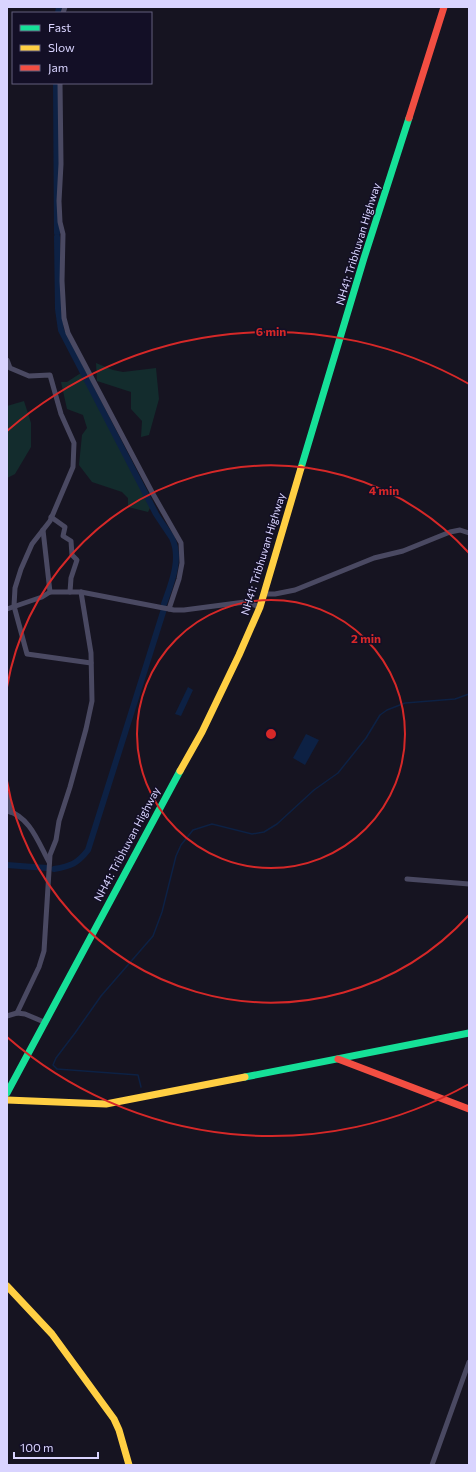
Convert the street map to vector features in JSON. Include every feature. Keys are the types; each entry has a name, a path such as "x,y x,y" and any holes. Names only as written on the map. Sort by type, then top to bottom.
{"main road":[{"name":"NH41: Tribhuvan Highway","path":"7,1093 165,797 202,732 260,607 362,265 444,7"},
{"path":"7,1100 106,1104 469,1032"},
{"path":"337,1058 469,1109"},
{"path":"7,1286 52,1334 114,1419 119,1430 129,1465"}],"street":[{"path":"60,84 61,164 59,201 60,222 63,234 62,281 64,318 68,333 153,494 181,543 182,563 179,579 169,608"},
{"path":"7,360 10,368 29,376 50,376 61,414 74,443 73,467 51,517 32,544 21,569 15,588 14,606 27,654 91,663"},
{"path":"51,517 65,527 63,536 71,541 72,555 77,560 71,578 70,592"},
{"path":"43,530 50,592"},
{"path":"265,594 275,594 295,590 374,558 403,550 450,532 460,530 469,533"},
{"path":"7,609 42,597 50,592 81,592 184,610 245,602 260,607"},
{"path":"17,1013 39,967 44,951 49,862 56,840 58,821 70,787 92,701 91,663 86,616 81,592"},
{"path":"7,794 9,811 28,824 49,862"},
{"path":"407,879 469,884"},
{"path":"7,1016 17,1013 25,1014 44,1022"},
{"path":"432,1465 469,1362"}],"green space":[{"path":"96,363 113,370 123,372 156,368 159,399 149,435 141,437 142,421 131,409 131,392 97,381"},
{"path":"84,371 153,502 148,512 128,507 128,498 122,492 92,482 79,465 82,435 87,428 83,415 67,409 61,382 67,382"},
{"path":"24,401 31,423 31,447 15,474 7,478 7,406"}],"water":[{"path":"188,687 193,690 181,716 175,714"},
{"path":"306,734 319,740 305,765 293,758"}],"waterway":[{"path":"58,12 59,7"},
{"path":"56,84 57,233"},
{"path":"57,237 58,309 61,330 156,514 172,538 175,546 176,563 170,588 164,604"},
{"path":"54,869 73,864 88,850 164,609"},
{"path":"141,1087 138,1075 57,1069 53,1065 56,1058 101,996 153,936 162,912 176,856 181,845 193,830 212,824 252,834 264,832 277,824 314,790 338,773 366,738 380,715 387,710 405,703 455,699 469,694"},
{"path":"7,865 47,868"}],"traffic: fast":[{"path":"301,468 364,258 409,118"},
{"path":"7,1093 180,771"},
{"path":"245,1077 469,1033"}],"traffic: slow":[{"path":"180,771 202,732 260,607 301,468"},
{"path":"7,1100 106,1104 245,1077"},
{"path":"7,1286 52,1334 114,1419 119,1430 129,1465"}],"traffic: jam":[{"path":"409,118 444,7"},
{"path":"338,1059 469,1109"}]}
